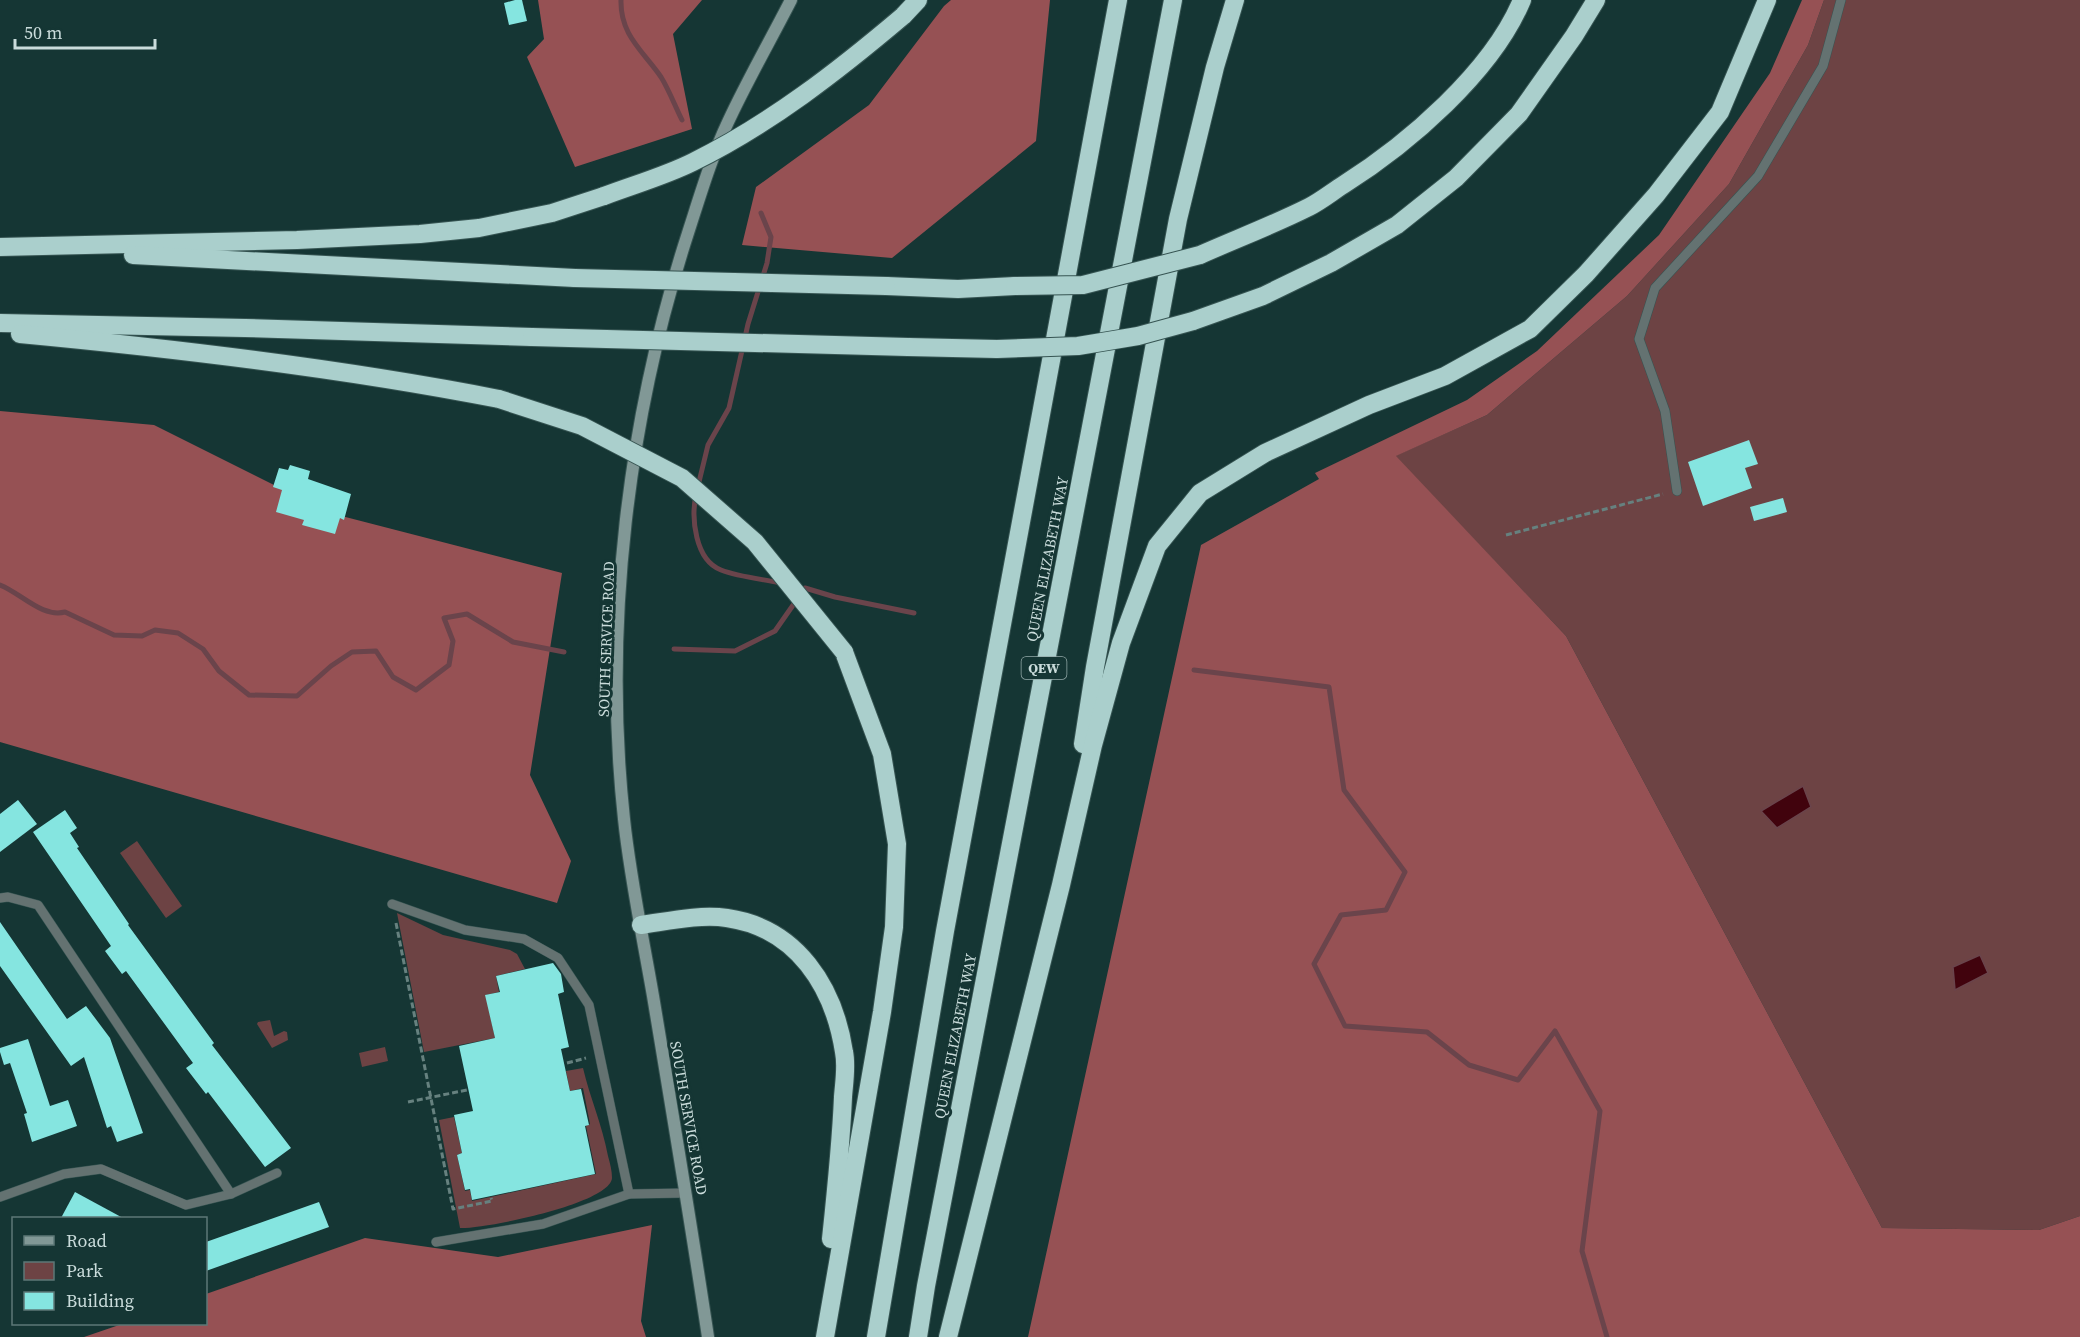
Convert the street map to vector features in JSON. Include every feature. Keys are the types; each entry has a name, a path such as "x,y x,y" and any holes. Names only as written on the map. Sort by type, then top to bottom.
{"highway":[{"path":"0,248 297,240 420,234 490,226 552,213 693,162 765,120 843,67 903,16 918,0"},
{"name":"QUEEN ELIZABETH WAY","path":"876,1337 947,919 1118,0"},
{"name":"QUEEN ELIZABETH WAY","path":"918,1337 928,1274 1173,0"},
{"path":"1061,885 1095,667 1178,219 1215,67 1235,0"},
{"path":"0,248 575,278 958,289 1083,285 1200,255 1311,206 1378,163 1442,108 1514,21 1522,0"},
{"path":"0,322 997,349 1078,346 1138,336 1193,321 1263,296 1332,263 1396,225 1456,178 1519,114 1574,36 1596,0"},
{"path":"948,1337 1061,885 1093,745 1121,644 1157,546 1200,493 1264,453 1369,405 1445,376 1530,329 1586,274 1640,213 1720,112 1767,0"},
{"path":"0,332 171,349 407,381 499,399 582,426 682,478 755,542 844,652 882,754 897,844 894,927 885,991 824,1337"},
{"path":"641,925 688,918 726,917 762,926 794,947 820,981 836,1015 845,1054 842,1126 824,1337"}],"main road":[{"name":"SOUTH SERVICE ROAD","path":"708,1337 624,820 616,693 622,569 632,478 652,363 674,277 700,196 727,124 792,0"}],"lane":[{"path":"1677,491 1665,411 1639,339 1655,288 1758,176 1823,66 1841,0"},
{"path":"0,898 8,897 38,905 231,1194"},
{"path":"393,904 465,930 524,939 558,958 589,1005 629,1194"},
{"path":"0,1197 64,1173 101,1169 186,1205 231,1194 277,1173"},
{"path":"436,1242 543,1224 629,1194 686,1193"}],"path":[{"path":"1506,535 1677,491"},
{"path":"396,923 453,1209 492,1201 491,1198"},
{"path":"567,1063 600,1055"},
{"path":"408,1102 467,1090"}],"green space":[{"path":"1824,0 2080,0 2080,1216 2039,1230 1882,1228 1566,636 1395,456 1487,415 1627,296 1729,184 1808,45"},
{"path":"137,841 182,906 166,918 120,853"},
{"path":"397,913 443,935 510,950 517,954 525,969 496,976 499,992 486,995 495,1038 424,1052"},
{"path":"270,1020 274,1036 284,1031 287,1032 288,1040 272,1048 257,1024"},
{"path":"385,1047 388,1061 362,1067 359,1053"},
{"path":"583,1068 611,1167 612,1178 606,1188 569,1206 544,1213 494,1224 460,1228 439,1120 454,1117 462,1153 457,1155 465,1191 470,1190 472,1201 596,1174 586,1126 590,1124 583,1088 570,1091 566,1071"}],"shaded area":[{"path":"538,0 702,0 673,34 692,129 575,167 527,57 544,39"},
{"path":"951,0 1050,0 1036,141 892,258 742,245 756,187 869,105 944,6"},
{"path":"1802,0 1824,0 1808,45 1729,184 1627,296 1487,415 1396,456 1566,636 1882,1228 2039,1230 2080,1216 2080,1337 1028,1337 1201,545 1319,479 1315,473 1467,400 1537,351 1659,235 1770,73"},
{"path":"0,411 154,425 330,513 562,573 530,775 571,861 557,903 0,742"},
{"path":"1803,786 1811,807 1777,828 1761,811"},
{"path":"1980,955 1988,973 1955,990 1953,967"},
{"path":"652,1225 641,1321 646,1337 84,1337 119,1325 207,1325 207,1294 365,1238 498,1257"}],"building":[{"path":"522,0 527,21 509,25 504,3"},
{"path":"1749,440 1758,464 1745,468 1752,488 1703,506 1688,462"},
{"path":"290,465 310,471 308,479 351,494 344,520 340,518 335,534 302,525 304,520 276,512 282,490 273,487 279,468 288,470"},
{"path":"1783,498 1787,512 1754,521 1750,507"},
{"path":"18,800 37,824 0,852 0,814"},
{"path":"65,810 77,828 70,833 79,847 77,848 128,925 214,1043 212,1045 291,1148 265,1167 208,1092 206,1094 186,1068 193,1063 126,971 122,974 105,951 111,946 33,832"},
{"path":"0,922 67,1019 86,1006 110,1038 143,1133 117,1142 111,1126 107,1128 84,1057 71,1066 0,966"},
{"path":"553,963 561,974 564,992 558,994 569,1047 561,1049 570,1091 581,1089 589,1125 585,1126 595,1174 472,1200 470,1189 465,1190 457,1155 462,1153 454,1115 473,1111 459,1046 495,1038 485,995 500,992 496,976"},
{"path":"28,1039 50,1106 68,1100 77,1126 32,1142 24,1114 27,1113 10,1063 4,1065 0,1052 0,1048"},
{"path":"75,1192 121,1217 62,1217"},
{"path":"319,1202 329,1227 207,1271 207,1242"}],"waterway":[{"path":"621,0 624,23 628,33 661,77 682,120"},
{"path":"698,486 708,445 729,408 748,324 767,263 771,237 761,213"},
{"path":"696,495 694,515 697,537 700,548 712,565 735,574 781,583"},
{"path":"0,585 40,608 56,613 65,612 114,635 142,636 155,630 178,633 203,649 219,671 249,695 297,696 331,666 352,652 376,651 393,677 416,690 449,665 453,641 444,618 467,614 513,642 564,652"},
{"path":"674,649 735,651 775,631 805,588 835,597 914,613"},
{"path":"1194,670 1329,687 1344,790 1405,872 1386,910 1341,915 1314,964 1345,1026 1427,1032 1469,1065 1518,1080 1555,1031 1600,1111 1582,1251 1607,1337"}]}
